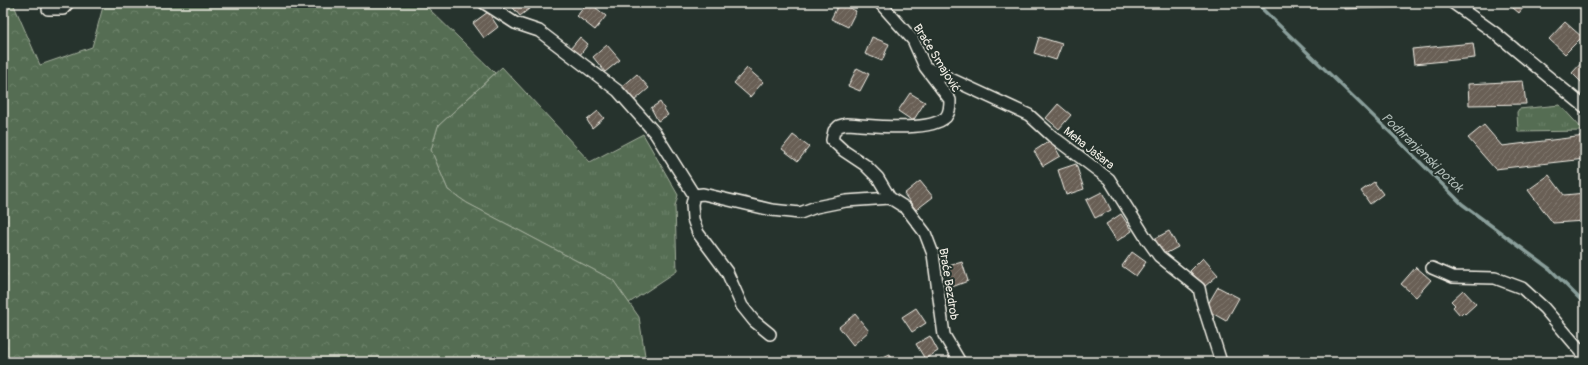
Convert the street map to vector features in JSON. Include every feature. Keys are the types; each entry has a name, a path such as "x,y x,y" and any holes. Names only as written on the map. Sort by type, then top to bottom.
{"street":[{"path":"48,9 63,9 68,3"},
{"path":"484,3 515,23 539,31 618,92 655,133 694,195 692,204 693,219 698,232 727,272 742,306 754,321 770,334"},
{"name":"Braće Smajović","path":"880,3 913,40 925,67 950,100 950,106 946,117 926,125 913,127 846,124 839,126 834,131 832,140 835,144 865,165 878,178 890,198"},
{"path":"1453,3 1495,33 1585,107"},
{"name":"Meha Jašara","path":"925,67 1029,115 1052,136 1109,179 1159,256 1199,288 1221,362"},
{"path":"694,195 703,194 772,210 800,212 846,201 890,198"},
{"name":"Braće Bezdrob","path":"890,198 906,208 917,221 930,243 934,259 944,334 960,362"},
{"path":"1432,268 1453,277 1495,278 1522,288 1544,308 1585,356"}],"green space":[{"path":"3,3 13,3 40,65 92,47 104,3 416,3 427,7 495,73 438,126 431,150 448,190 467,203 613,280 639,317 646,362 3,362"},
{"path":"502,67 590,162 643,134 678,195 675,206 677,271 629,303 613,280 467,203 448,190 431,150 438,126"},
{"path":"1560,105 1584,131 1518,132 1517,112 1519,109"}],"building":[{"path":"509,3 532,3 534,5 520,16"},
{"path":"587,3 590,3 606,16 595,30 577,16"},
{"path":"839,3 856,11 848,27 831,19"},
{"path":"1345,3 1409,3 1409,7 1345,9"},
{"path":"1507,3 1527,3 1519,13"},
{"path":"488,12 498,27 484,38 473,23"},
{"path":"1565,22 1582,37 1565,54 1549,39"},
{"path":"580,37 588,44 580,55 571,48"},
{"path":"872,37 889,44 882,61 865,54"},
{"path":"1039,37 1062,44 1056,60 1034,53"},
{"path":"1473,43 1475,58 1414,64 1412,49"},
{"path":"607,45 620,60 605,72 593,57"},
{"path":"1585,59 1585,86 1572,73"},
{"path":"747,68 763,82 750,97 734,83"},
{"path":"857,68 869,74 860,91 848,86"},
{"path":"637,74 649,88 634,101 622,87"},
{"path":"1523,81 1526,104 1469,105 1468,84"},
{"path":"910,93 925,102 913,121 898,111"},
{"path":"660,102 668,115 658,121 651,108"},
{"path":"1058,104 1071,115 1059,129 1046,118"},
{"path":"598,111 604,118 592,128 587,120"},
{"path":"1484,125 1502,146 1585,136 1585,159 1495,169 1468,138"},
{"path":"793,135 809,147 798,161 782,149"},
{"path":"1051,140 1060,156 1043,166 1034,151"},
{"path":"1076,164 1084,189 1066,195 1058,170"},
{"path":"1549,175 1564,195 1585,193 1585,221 1553,223 1528,190"},
{"path":"920,181 933,197 916,210 904,194"},
{"path":"1374,182 1383,194 1370,204 1361,191"},
{"path":"1102,192 1111,210 1095,218 1086,200"},
{"path":"1121,214 1132,231 1117,241 1106,224"},
{"path":"1169,231 1178,247 1163,255 1154,239"},
{"path":"1132,252 1146,262 1136,276 1122,266"},
{"path":"1203,258 1218,275 1204,287 1190,271"},
{"path":"962,262 968,281 952,287 945,267"},
{"path":"1416,267 1431,280 1416,297 1401,284"},
{"path":"1218,287 1239,298 1226,321 1205,309"},
{"path":"1463,290 1476,304 1465,314 1463,312 1460,315 1453,307 1455,305 1451,301"},
{"path":"916,308 926,323 912,332 902,317"},
{"path":"855,314 869,331 853,345 839,327"},
{"path":"930,336 938,351 925,359 916,344"},
{"path":"890,354 893,362 873,361"}],"waterway":[{"name":"Podhranjenski potok","path":"1256,3 1462,204 1550,269 1585,304"}]}
